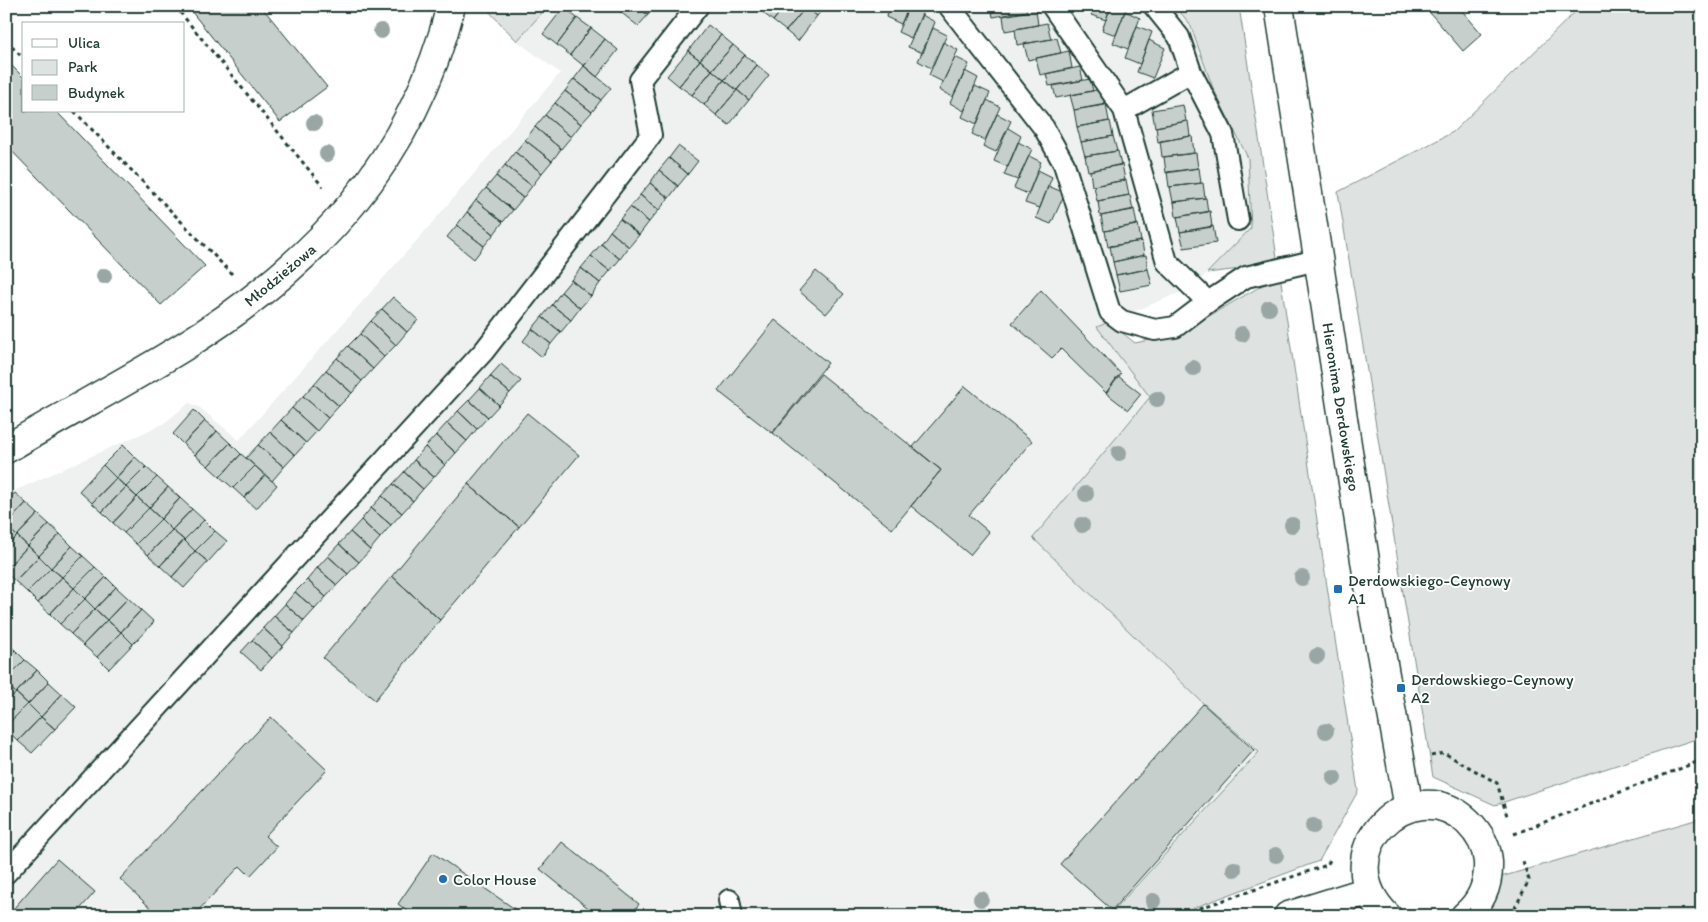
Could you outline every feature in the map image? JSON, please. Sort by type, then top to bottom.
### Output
[{"type":"street","name":"Młodzieżowa","points":[[6,449],[186,346],[254,299],[310,252],[363,192],[397,142],[433,65],[451,6]]},
{"type":"street","name":"Hieronima Derdowskiego","points":[[1279,6],[1307,182],[1317,260],[1387,694],[1409,808]]},
{"type":"street","points":[[1387,916],[1376,906],[1368,891],[1364,871],[1366,850],[1376,831],[1390,816],[1409,808],[1427,805],[1446,808],[1462,816],[1476,829],[1485,846],[1488,856],[1488,875],[1483,894],[1472,910],[1465,916]]},
{"type":"street","points":[[1288,916],[1368,891]]},
{"type":"lane","points":[[6,873],[484,350],[651,135],[640,80],[698,6]]},
{"type":"lane","points":[[949,6],[1044,128],[1064,164],[1110,312],[1122,321],[1155,330],[1175,327],[1246,277],[1317,260]]},
{"type":"lane","points":[[1052,6],[1124,110],[1167,262],[1208,302]]},
{"type":"lane","points":[[1154,6],[1179,37],[1191,72],[1223,134],[1238,220]]},
{"type":"lane","points":[[1124,110],[1191,72]]},
{"type":"path","points":[[174,6],[325,190]]},
{"type":"path","points":[[6,41],[22,57]]},
{"type":"path","points":[[75,112],[232,274]]},
{"type":"path","points":[[1444,753],[1497,783]]},
{"type":"path","points":[[1528,828],[1702,760]]},
{"type":"path","points":[[1177,916],[1327,864],[1333,857]]},
{"type":"path","points":[[1511,916],[1529,880]]},
{"type":"shaded area","points":[[548,6],[1175,6],[1190,24],[1213,88],[1248,157],[1251,228],[1193,287],[1097,327],[1151,397],[1034,538],[1203,703],[1259,752],[1114,909],[1118,916],[6,916],[6,500],[14,491],[163,424],[189,403],[199,407],[239,440],[419,238],[560,73],[517,41]]},
{"type":"green space","points":[[484,6],[548,6],[517,41]]},
{"type":"green space","points":[[1175,6],[1239,6],[1277,258],[1240,269],[1207,273],[1251,228],[1248,158],[1213,88],[1190,24]]},
{"type":"green space","points":[[1581,6],[1702,6],[1702,737],[1495,805],[1433,777],[1338,192],[1453,132]]},
{"type":"green space","points":[[1280,275],[1358,791],[1319,861],[1172,916],[1118,916],[1114,910],[1259,752],[1203,703],[1033,538],[1150,397],[1097,327],[1109,322],[1135,343],[1178,334]]},
{"type":"green space","points":[[1702,818],[1702,916],[1481,916],[1501,877]]},
{"type":"building","points":[[187,6],[261,6],[327,87],[280,122]]},
{"type":"building","points":[[613,6],[636,6],[648,15],[638,26]]},
{"type":"building","points":[[636,6],[655,6],[648,15]]},
{"type":"building","points":[[755,6],[765,6],[761,11]]},
{"type":"building","points":[[765,6],[785,6],[773,21],[761,11]]},
{"type":"building","points":[[785,6],[806,7],[786,31],[773,21]]},
{"type":"building","points":[[806,6],[825,6],[817,16]]},
{"type":"building","points":[[891,6],[909,6],[901,24],[886,17]]},
{"type":"building","points":[[909,6],[925,7],[911,38],[898,32]]},
{"type":"building","points":[[991,6],[1025,6],[1027,11],[993,17]]},
{"type":"building","points":[[1094,6],[1111,6],[1106,20],[1091,15]]},
{"type":"building","points":[[1111,6],[1127,6],[1116,35],[1102,30]]},
{"type":"building","points":[[1424,6],[1458,6],[1482,34],[1463,51]]},
{"type":"building","points":[[564,7],[577,18],[557,45],[543,34]]},
{"type":"building","points":[[806,7],[817,16],[798,41],[786,31]]},
{"type":"building","points":[[1036,10],[1038,25],[1005,31],[1003,16]]},
{"type":"building","points":[[1125,11],[1140,18],[1128,49],[1113,43]]},
{"type":"building","points":[[922,15],[935,22],[923,53],[908,47]]},
{"type":"building","points":[[577,18],[591,28],[570,55],[557,45]]},
{"type":"building","points":[[1047,23],[1051,39],[1017,45],[1015,29]]},
{"type":"building","points":[[708,25],[721,35],[700,60],[688,51]]},
{"type":"building","points":[[1137,26],[1152,32],[1140,64],[1125,58]]},
{"type":"building","points":[[591,28],[605,39],[584,66],[570,55]]},
{"type":"building","points":[[933,28],[947,35],[931,68],[918,61]]},
{"type":"building","points":[[721,35],[733,45],[712,70],[700,60]]},
{"type":"building","points":[[1057,38],[1061,53],[1028,60],[1024,44]]},
{"type":"building","points":[[605,39],[618,50],[597,77],[584,66]]},
{"type":"building","points":[[1149,40],[1165,48],[1153,78],[1137,72]]},
{"type":"building","points":[[943,42],[958,50],[943,82],[929,75]]},
{"type":"building","points":[[733,45],[745,55],[724,80],[712,70]]},
{"type":"building","points":[[688,51],[700,60],[679,86],[667,76]]},
{"type":"building","points":[[1069,51],[1072,68],[1040,75],[1036,58]]},
{"type":"building","points":[[745,55],[757,65],[737,90],[724,80]]},
{"type":"building","points":[[955,57],[969,64],[953,97],[939,90]]},
{"type":"building","points":[[6,60],[22,76],[22,112],[57,112],[205,266],[161,305],[6,145]]},
{"type":"building","points":[[700,60],[712,70],[692,95],[679,86]]},
{"type":"building","points":[[757,65],[769,75],[749,100],[737,90]]},
{"type":"building","points":[[584,66],[611,88],[601,100],[574,79]]},
{"type":"building","points":[[1080,67],[1083,80],[1049,86],[1046,74]]},
{"type":"building","points":[[712,70],[724,80],[704,105],[692,95]]},
{"type":"building","points":[[965,71],[978,78],[964,111],[950,103]]},
{"type":"building","points":[[574,79],[601,100],[592,112],[565,91]]},
{"type":"building","points":[[1090,79],[1093,91],[1056,98],[1053,86]]},
{"type":"building","points":[[724,80],[737,90],[716,115],[704,105]]},
{"type":"building","points":[[975,86],[990,93],[977,124],[962,117]]},
{"type":"building","points":[[1102,89],[1105,105],[1074,110],[1070,95]]},
{"type":"building","points":[[737,90],[749,100],[729,125],[716,115]]},
{"type":"building","points":[[565,91],[592,112],[581,124],[555,103]]},
{"type":"building","points":[[987,100],[1000,107],[985,140],[972,134]]},
{"type":"building","points":[[555,103],[581,124],[571,137],[545,115]]},
{"type":"building","points":[[1106,104],[1109,121],[1077,127],[1074,110]]},
{"type":"building","points":[[1183,105],[1186,121],[1155,127],[1152,110]]},
{"type":"building","points":[[997,114],[1011,121],[996,152],[983,146]]},
{"type":"building","points":[[545,115],[571,137],[561,149],[535,127]]},
{"type":"building","points":[[1110,121],[1113,136],[1081,142],[1077,127]]},
{"type":"building","points":[[1188,121],[1190,136],[1158,142],[1156,127]]},
{"type":"building","points":[[535,127],[561,149],[552,161],[525,140]]},
{"type":"building","points":[[1008,128],[1021,136],[1008,167],[994,161]]},
{"type":"building","points":[[1113,136],[1117,151],[1085,156],[1081,142]]},
{"type":"building","points":[[1192,136],[1194,153],[1162,157],[1160,141]]},
{"type":"building","points":[[525,140],[552,161],[542,173],[515,152]]},
{"type":"building","points":[[1018,142],[1032,149],[1018,180],[1004,175]]},
{"type":"building","points":[[678,146],[698,161],[688,174],[669,158]]},
{"type":"building","points":[[1118,151],[1121,165],[1088,171],[1085,156]]},
{"type":"building","points":[[515,152],[542,173],[532,186],[505,165]]},
{"type":"building","points":[[1196,153],[1198,168],[1166,173],[1164,157]]},
{"type":"building","points":[[1029,156],[1041,162],[1028,194],[1014,188]]},
{"type":"building","points":[[669,158],[688,174],[678,186],[659,170]]},
{"type":"building","points":[[1122,164],[1125,180],[1092,186],[1090,171]]},
{"type":"building","points":[[505,165],[532,186],[523,198],[496,176]]},
{"type":"building","points":[[1199,168],[1201,183],[1169,187],[1167,172]]},
{"type":"building","points":[[659,170],[678,186],[669,198],[650,183]]},
{"type":"building","points":[[1038,170],[1052,177],[1040,208],[1025,203]]},
{"type":"building","points":[[496,176],[523,198],[513,210],[486,188]]},
{"type":"building","points":[[1126,180],[1129,195],[1097,201],[1094,186]]},
{"type":"building","points":[[650,183],[669,198],[659,210],[640,195]]},
{"type":"building","points":[[1203,183],[1205,198],[1173,202],[1170,187]]},
{"type":"building","points":[[1048,186],[1065,193],[1051,224],[1036,218]]},
{"type":"building","points":[[486,188],[513,210],[503,222],[476,200]]},
{"type":"building","points":[[640,195],[659,210],[649,222],[630,207]]},
{"type":"building","points":[[1130,195],[1133,210],[1100,216],[1098,201]]},
{"type":"building","points":[[1206,198],[1208,212],[1176,217],[1174,202]]},
{"type":"building","points":[[476,200],[503,222],[494,234],[467,212]]},
{"type":"building","points":[[630,207],[649,222],[639,235],[620,219]]},
{"type":"building","points":[[1134,209],[1137,225],[1104,231],[1101,216]]},
{"type":"building","points":[[1210,211],[1212,227],[1180,232],[1177,217]]},
{"type":"building","points":[[467,212],[494,234],[484,246],[457,225]]},
{"type":"building","points":[[620,219],[639,235],[629,247],[610,231]]},
{"type":"building","points":[[1138,224],[1141,241],[1108,247],[1105,231]]},
{"type":"building","points":[[457,225],[484,246],[474,259],[447,237]]},
{"type":"building","points":[[1213,226],[1216,243],[1184,248],[1180,232]]},
{"type":"building","points":[[610,231],[629,247],[620,259],[601,244]]},
{"type":"building","points":[[1142,241],[1144,255],[1113,262],[1110,246]]},
{"type":"building","points":[[601,244],[620,259],[610,271],[591,256]]},
{"type":"building","points":[[1146,255],[1148,269],[1116,275],[1113,262]]},
{"type":"building","points":[[591,256],[610,271],[600,283],[581,268]]},
{"type":"building","points":[[581,268],[600,283],[591,296],[571,280]]},
{"type":"building","points":[[1148,269],[1152,285],[1120,291],[1116,275]]},
{"type":"building","points":[[816,271],[844,294],[826,314],[799,291]]},
{"type":"building","points":[[571,280],[591,296],[580,308],[561,292]]},
{"type":"building","points":[[1041,290],[1121,374],[1106,393],[1061,349],[1052,358],[1012,323]]},
{"type":"building","points":[[561,292],[580,308],[571,320],[552,305]]},
{"type":"building","points":[[393,297],[418,320],[407,332],[382,309]]},
{"type":"building","points":[[552,305],[571,320],[561,332],[542,317]]},
{"type":"building","points":[[382,309],[407,332],[396,345],[371,321]]},
{"type":"building","points":[[542,317],[561,332],[551,344],[532,329]]},
{"type":"building","points":[[775,320],[828,363],[772,433],[718,391]]},
{"type":"building","points":[[371,321],[396,345],[384,357],[360,334]]},
{"type":"building","points":[[532,329],[551,344],[542,357],[523,341]]},
{"type":"building","points":[[360,334],[384,357],[373,369],[348,346]]},
{"type":"building","points":[[348,346],[373,369],[362,381],[337,358]]},
{"type":"building","points":[[337,358],[362,381],[352,393],[326,370]]},
{"type":"building","points":[[501,364],[521,381],[510,393],[490,376]]},
{"type":"building","points":[[326,370],[352,393],[339,406],[314,384]]},
{"type":"building","points":[[821,374],[941,470],[892,529],[773,433]]},
{"type":"building","points":[[490,376],[510,393],[499,405],[480,388]]},
{"type":"building","points":[[1118,376],[1141,394],[1128,410],[1106,393]]},
{"type":"building","points":[[314,384],[339,406],[328,418],[303,396]]},
{"type":"building","points":[[965,386],[1032,441],[969,515],[989,532],[970,555],[911,506],[941,470],[913,447]]},
{"type":"building","points":[[480,388],[499,405],[488,417],[469,400]]},
{"type":"building","points":[[303,396],[328,418],[317,431],[292,408]]},
{"type":"building","points":[[469,400],[488,417],[477,429],[458,411]]},
{"type":"building","points":[[292,408],[317,431],[306,443],[281,420]]},
{"type":"building","points":[[194,410],[205,421],[183,444],[173,434]]},
{"type":"building","points":[[458,411],[477,429],[467,441],[447,423]]},
{"type":"building","points":[[527,413],[579,455],[519,527],[468,484]]},
{"type":"building","points":[[281,420],[306,443],[295,455],[270,432]]},
{"type":"building","points":[[205,421],[217,431],[195,455],[183,444]]},
{"type":"building","points":[[447,423],[467,441],[456,453],[436,435]]},
{"type":"building","points":[[217,431],[230,443],[208,466],[195,455]]},
{"type":"building","points":[[270,432],[295,455],[284,467],[258,445]]},
{"type":"building","points":[[436,435],[456,453],[445,465],[425,447]]},
{"type":"building","points":[[230,443],[241,454],[220,477],[208,466]]},
{"type":"building","points":[[123,445],[135,457],[116,478],[103,465]]},
{"type":"building","points":[[258,445],[284,467],[272,481],[246,458]]},
{"type":"building","points":[[425,447],[445,465],[434,477],[414,460]]},
{"type":"building","points":[[241,454],[255,466],[233,488],[220,477]]},
{"type":"building","points":[[135,457],[146,467],[126,487],[116,478]]},
{"type":"building","points":[[414,460],[434,477],[423,489],[404,472]]},
{"type":"building","points":[[103,465],[116,478],[92,503],[79,491]]},
{"type":"building","points":[[255,466],[265,475],[244,498],[233,488]]},
{"type":"building","points":[[146,467],[157,477],[137,497],[126,487]]},
{"type":"building","points":[[404,472],[423,489],[413,501],[393,484]]},
{"type":"building","points":[[265,475],[277,485],[256,509],[244,498]]},
{"type":"building","points":[[157,477],[168,487],[149,508],[137,497]]},
{"type":"building","points":[[116,478],[126,487],[102,512],[92,503]]},
{"type":"building","points":[[393,484],[413,501],[402,513],[382,496]]},
{"type":"building","points":[[468,484],[519,527],[440,620],[392,576]]},
{"type":"building","points":[[126,487],[137,497],[113,523],[102,512]]},
{"type":"building","points":[[168,487],[180,498],[161,519],[149,508]]},
{"type":"building","points":[[15,493],[26,503],[6,525],[6,502]]},
{"type":"building","points":[[382,496],[402,513],[391,525],[371,508]]},
{"type":"building","points":[[137,497],[149,508],[124,533],[113,523]]},
{"type":"building","points":[[180,498],[192,509],[172,530],[161,519]]},
{"type":"building","points":[[26,503],[38,514],[17,536],[6,525]]},
{"type":"building","points":[[149,508],[161,519],[136,544],[124,533]]},
{"type":"building","points":[[371,508],[391,525],[380,538],[361,520]]},
{"type":"building","points":[[192,509],[204,520],[184,540],[172,530]]},
{"type":"building","points":[[38,514],[49,524],[28,546],[17,536]]},
{"type":"building","points":[[161,519],[172,530],[148,555],[136,544]]},
{"type":"building","points":[[204,520],[215,531],[195,551],[184,540]]},
{"type":"building","points":[[361,520],[380,538],[370,550],[350,532]]},
{"type":"building","points":[[49,524],[60,534],[39,556],[28,546]]},
{"type":"building","points":[[6,526],[17,536],[6,547]]},
{"type":"building","points":[[172,530],[184,540],[160,566],[148,555]]},
{"type":"building","points":[[215,531],[227,541],[208,562],[195,551]]},
{"type":"building","points":[[350,532],[370,550],[359,562],[339,544]]},
{"type":"building","points":[[60,534],[72,546],[51,568],[39,556]]},
{"type":"building","points":[[17,536],[28,546],[6,569],[6,547]]},
{"type":"building","points":[[184,540],[195,551],[172,577],[160,566]]},
{"type":"building","points":[[339,544],[359,562],[348,574],[328,556]]},
{"type":"building","points":[[28,546],[39,556],[15,581],[6,573],[6,569]]},
{"type":"building","points":[[72,546],[83,556],[62,577],[51,568]]},
{"type":"building","points":[[195,551],[208,562],[184,588],[172,577]]},
{"type":"building","points":[[39,556],[51,568],[27,592],[15,581]]},
{"type":"building","points":[[83,556],[95,567],[74,588],[62,577]]},
{"type":"building","points":[[328,556],[348,574],[337,585],[317,568]]},
{"type":"building","points":[[95,567],[106,577],[85,599],[74,588]]},
{"type":"building","points":[[51,568],[62,577],[38,603],[27,592]]},
{"type":"building","points":[[317,568],[337,585],[326,597],[307,580]]},
{"type":"building","points":[[392,576],[440,620],[375,700],[323,658]]},
{"type":"building","points":[[62,577],[74,588],[50,614],[38,603]]},
{"type":"building","points":[[106,577],[116,587],[95,609],[85,599]]},
{"type":"building","points":[[307,580],[326,597],[315,609],[295,592]]},
{"type":"building","points":[[116,587],[128,598],[107,620],[95,609]]},
{"type":"building","points":[[74,588],[85,599],[60,624],[50,614]]},
{"type":"building","points":[[295,592],[315,609],[304,621],[285,604]]},
{"type":"building","points":[[128,598],[141,610],[121,632],[107,620]]},
{"type":"building","points":[[85,599],[95,609],[71,634],[60,624]]},
{"type":"building","points":[[285,604],[304,621],[294,633],[274,616]]},
{"type":"building","points":[[95,609],[107,620],[83,645],[71,634]]},
{"type":"building","points":[[141,610],[154,622],[133,644],[121,632]]},
{"type":"building","points":[[274,616],[294,633],[283,646],[263,628]]},
{"type":"building","points":[[107,620],[121,632],[97,657],[83,645]]},
{"type":"building","points":[[263,628],[283,646],[272,658],[252,640]]},
{"type":"building","points":[[121,632],[133,644],[109,669],[97,657]]},
{"type":"building","points":[[252,640],[272,658],[261,670],[241,652]]},
{"type":"building","points":[[6,642],[15,650],[6,658]]},
{"type":"building","points":[[15,650],[25,660],[6,679],[6,658]]},
{"type":"building","points":[[25,660],[37,670],[16,693],[6,684],[6,679]]},
{"type":"building","points":[[37,670],[49,682],[28,704],[16,693]]},
{"type":"building","points":[[49,682],[62,694],[41,717],[28,704]]},
{"type":"building","points":[[6,684],[16,693],[6,703]]},
{"type":"building","points":[[16,693],[28,704],[6,726],[6,703]]},
{"type":"building","points":[[62,694],[76,707],[55,729],[41,717]]},
{"type":"building","points":[[28,704],[41,717],[18,741],[6,729],[6,726]]},
{"type":"building","points":[[1203,704],[1254,750],[1112,910],[1060,864]]},
{"type":"building","points":[[41,717],[55,729],[32,753],[18,741]]},
{"type":"building","points":[[271,717],[327,770],[265,836],[277,847],[250,876],[240,866],[193,916],[159,916],[120,879]]},
{"type":"building","points":[[562,842],[639,904],[631,916],[598,916],[540,869]]},
{"type":"building","name":"Color House","points":[[433,853],[525,916],[414,916],[398,904]]},
{"type":"building","points":[[57,859],[95,892],[74,916],[7,916]]},
{"type":"place","name":"Derdowskiego-Ceynowy A1","points":[[1338,589]]},
{"type":"place","name":"Derdowskiego-Ceynowy A2","points":[[1401,688]]},
{"type":"place","name":"Color House","points":[[443,879]]}]
